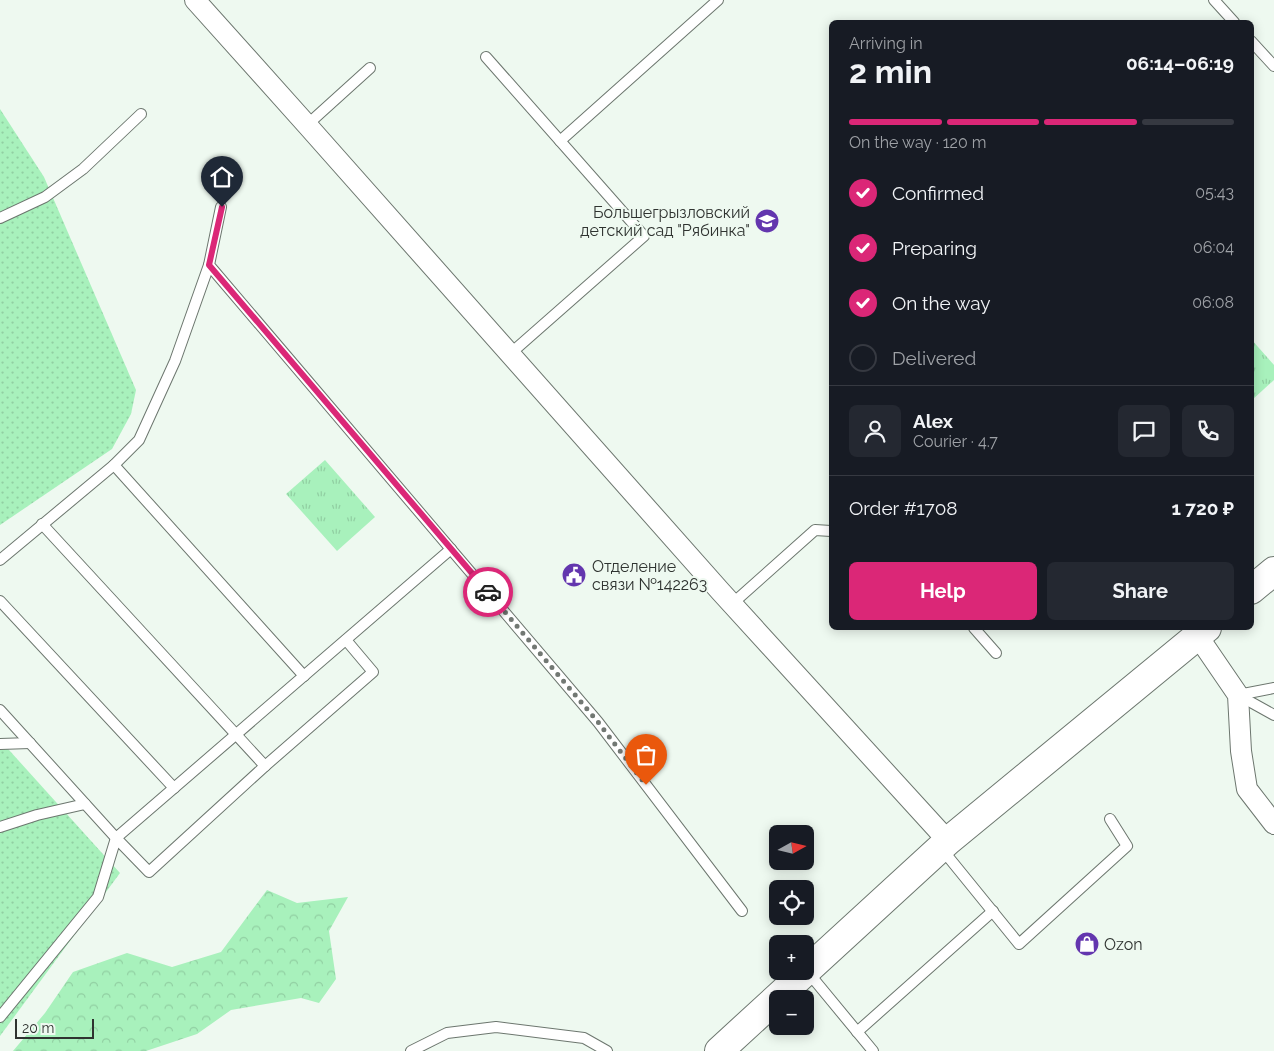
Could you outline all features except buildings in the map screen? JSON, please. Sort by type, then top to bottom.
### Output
[{"type":"street","points":[[194,0],[944,844]]},
{"type":"street","points":[[1254,588],[1274,571]]},
{"type":"street","points":[[814,965],[944,844],[1202,632],[1238,694],[1241,751],[1247,789],[1274,824]]},
{"type":"street","points":[[719,1051],[797,980]]},
{"type":"lane","points":[[560,141],[718,0]]},
{"type":"lane","points":[[1214,0],[1232,20]]},
{"type":"lane","points":[[1254,44],[1274,66]]},
{"type":"lane","points":[[486,57],[644,236],[510,354]]},
{"type":"lane","points":[[307,125],[370,68]]},
{"type":"lane","points":[[0,218],[45,197],[83,169],[141,114]]},
{"type":"lane","points":[[0,560],[114,465],[139,440],[175,361],[209,265],[222,207]]},
{"type":"lane","points":[[209,265],[598,722],[742,911]]},
{"type":"lane","points":[[114,465],[304,676]]},
{"type":"lane","points":[[42,524],[265,766]]},
{"type":"lane","points":[[732,604],[816,530],[829,531]]},
{"type":"lane","points":[[0,1016],[98,897],[116,838],[451,548]]},
{"type":"lane","points":[[0,601],[174,788]]},
{"type":"lane","points":[[976,630],[996,653]]},
{"type":"lane","points":[[0,710],[149,872],[265,766],[373,672],[346,640]]},
{"type":"lane","points":[[1238,694],[1274,688]]},
{"type":"lane","points":[[1238,694],[1274,715]]},
{"type":"lane","points":[[0,744],[30,743]]},
{"type":"lane","points":[[0,827],[37,815],[85,804]]},
{"type":"lane","points":[[944,844],[1019,944],[1128,846],[1110,819]]},
{"type":"lane","points":[[857,1032],[993,911]]},
{"type":"lane","points":[[814,980],[873,1051]]},
{"type":"lane","points":[[411,1051],[448,1033],[496,1027],[584,1038],[607,1051]]},
{"type":"green space","points":[[0,109],[44,177],[136,390],[131,414],[112,449],[0,525]]},
{"type":"green space","points":[[1254,342],[1274,365],[1274,380],[1254,398]]},
{"type":"green space","points":[[325,460],[375,517],[337,551],[286,494]]},
{"type":"green space","points":[[0,740],[120,873],[0,1036]]},
{"type":"green space","points":[[267,890],[297,903],[348,897],[329,931],[336,979],[319,1003],[301,998],[231,1010],[197,1034],[146,1051],[13,1051],[45,1013],[73,972],[127,953],[172,967],[221,952]]},
{"type":"way so far","points":[[488,592],[598,722],[646,785]]},
{"type":"place","name":"Большегрызловский детский сад \"Рябинка\"","points":[[767,221]]},
{"type":"place","name":"Отделение связи №142263","points":[[574,575]]},
{"type":"place","name":"Ozon","points":[[1087,944]]},
{"type":"route","points":[[222,207],[209,265],[488,592]]}]
